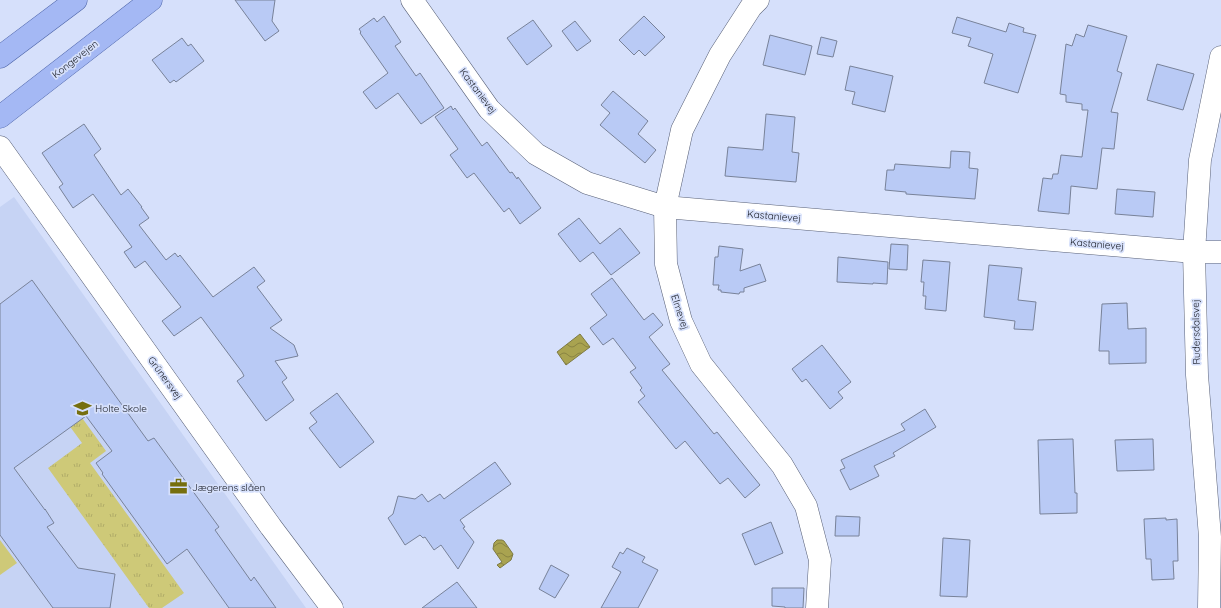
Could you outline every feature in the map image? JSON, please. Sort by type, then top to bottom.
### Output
[{"type":"main road","points":[[0,57],[76,0]]},
{"type":"main road","name":"Kongevejen","points":[[0,117],[150,0]]},
{"type":"street","name":"Kastanievej","points":[[412,0],[489,109],[536,154],[587,183],[665,207],[1194,252],[1221,252]]},
{"type":"street","name":"Elmevej","points":[[758,0],[751,7],[720,55],[682,130],[665,207],[666,264],[681,321],[701,364],[782,465],[806,506],[820,560],[817,608]]},
{"type":"street","name":"Rudersdalsvej","points":[[1209,608],[1210,537],[1197,375],[1194,252],[1200,160],[1221,57]]},
{"type":"street","name":"Grünersvej","points":[[0,147],[271,527],[332,608]]},
{"type":"shaded area","name":"Holte Skole","points":[[14,197],[306,608],[0,608],[0,207]]},
{"type":"green space","points":[[64,393],[106,451],[90,463],[184,593],[162,608],[149,608],[48,468],[82,443],[52,402]]},
{"type":"green space","points":[[0,540],[17,563],[0,575]]},
{"type":"water","points":[[580,334],[590,347],[566,365],[557,352]]},
{"type":"water","points":[[497,540],[504,541],[513,554],[511,560],[500,568],[497,565],[502,562],[493,549],[494,543]]},
{"type":"building","points":[[235,0],[275,0],[272,21],[279,31],[265,41]]},
{"type":"building","points":[[384,16],[401,42],[395,46],[416,76],[420,73],[444,108],[421,124],[398,93],[376,109],[363,92],[388,73],[360,33],[361,32],[359,29],[374,18],[377,22]]},
{"type":"building","points":[[644,16],[665,37],[645,56],[639,50],[634,55],[619,40]]},
{"type":"building","points":[[957,17],[1006,32],[1009,23],[1024,28],[1023,32],[1036,35],[1018,93],[984,83],[993,54],[968,46],[971,38],[952,33]]},
{"type":"building","points":[[533,20],[552,46],[527,65],[507,38]]},
{"type":"building","points":[[575,21],[591,41],[577,51],[562,31]]},
{"type":"building","points":[[1088,25],[1127,36],[1117,71],[1122,73],[1111,112],[1118,113],[1114,149],[1102,148],[1097,189],[1071,186],[1069,214],[1038,211],[1043,178],[1052,179],[1053,174],[1058,174],[1061,155],[1082,157],[1088,110],[1082,110],[1082,104],[1066,102],[1066,95],[1060,94],[1066,44],[1072,46],[1076,34],[1084,37]]},
{"type":"building","points":[[770,35],[812,46],[805,75],[763,65]]},
{"type":"building","points":[[821,37],[837,41],[833,57],[817,54]]},
{"type":"building","points":[[182,38],[188,46],[191,44],[204,61],[176,82],[174,80],[170,83],[152,60]]},
{"type":"building","points":[[1157,64],[1194,74],[1183,110],[1147,100]]},
{"type":"building","points":[[850,66],[893,76],[885,112],[852,104],[855,92],[845,90]]},
{"type":"building","points":[[613,91],[648,121],[638,134],[656,150],[645,163],[600,125],[610,113],[601,105]]},
{"type":"building","points":[[451,106],[453,110],[455,108],[482,146],[487,142],[510,173],[512,172],[517,179],[518,177],[541,208],[520,224],[509,208],[504,212],[474,173],[467,178],[450,155],[458,149],[435,117]]},
{"type":"building","points":[[766,114],[795,117],[792,152],[799,153],[796,182],[725,176],[728,147],[763,150]]},
{"type":"building","points":[[84,124],[101,149],[94,155],[121,195],[128,189],[142,207],[149,218],[139,225],[166,260],[175,253],[178,257],[180,255],[213,297],[254,267],[265,281],[257,287],[282,320],[270,328],[294,345],[298,356],[275,361],[287,378],[282,382],[294,400],[266,421],[237,381],[244,376],[242,372],[201,317],[174,336],[162,321],[181,307],[145,261],[135,268],[124,252],[132,247],[93,194],[73,208],[59,187],[63,184],[42,153]]},
{"type":"building","points":[[951,151],[970,152],[969,168],[978,169],[975,199],[906,194],[906,192],[885,190],[887,170],[894,170],[895,164],[950,168]]},
{"type":"building","points":[[1117,189],[1155,192],[1153,217],[1115,214]]},
{"type":"building","points":[[579,218],[600,244],[620,228],[640,253],[611,275],[593,252],[580,262],[558,234]]},
{"type":"building","points":[[891,244],[908,245],[907,270],[889,269]]},
{"type":"building","points":[[719,246],[743,249],[740,271],[760,264],[766,281],[744,288],[744,292],[740,292],[739,294],[721,292],[721,290],[718,290],[719,285],[713,285],[715,257],[718,257]]},
{"type":"building","points":[[838,257],[888,262],[887,284],[837,282]]},
{"type":"building","points":[[923,260],[950,262],[946,311],[925,309],[926,296],[923,296],[924,282],[921,282]]},
{"type":"building","points":[[989,265],[1022,268],[1018,300],[1036,302],[1033,330],[1014,329],[1015,321],[984,317]]},
{"type":"building","points":[[612,278],[644,320],[653,313],[663,325],[649,337],[670,364],[662,370],[714,434],[717,432],[760,485],[745,498],[728,478],[720,484],[685,441],[676,449],[638,402],[645,396],[640,390],[642,388],[630,372],[636,368],[613,338],[603,345],[590,328],[607,315],[591,294]]},
{"type":"building","points":[[32,280],[148,441],[154,438],[219,527],[215,530],[251,581],[254,577],[276,608],[229,608],[187,549],[167,564],[102,474],[103,473],[96,463],[112,451],[86,416],[14,468],[54,523],[47,527],[78,568],[115,574],[110,608],[53,608],[0,535],[0,304]]},
{"type":"building","points":[[1127,303],[1128,329],[1146,328],[1146,363],[1109,364],[1109,351],[1099,351],[1102,304]]},
{"type":"building","points":[[822,345],[851,382],[838,392],[843,398],[830,409],[806,379],[802,382],[792,369]]},
{"type":"building","points":[[337,393],[374,442],[340,468],[309,428],[317,422],[310,413]]},
{"type":"building","points":[[925,409],[936,427],[893,453],[895,456],[874,466],[879,476],[850,490],[840,470],[845,468],[841,460],[905,430],[901,424]]},
{"type":"building","points":[[1073,439],[1077,513],[1040,514],[1038,440]]},
{"type":"building","points":[[1153,439],[1154,470],[1117,471],[1115,440]]},
{"type":"building","points":[[495,462],[511,484],[460,520],[465,527],[463,528],[474,542],[458,569],[441,545],[434,550],[425,537],[423,538],[420,535],[405,545],[388,518],[393,514],[398,496],[415,499],[422,494],[428,502],[440,494],[444,499]]},
{"type":"building","points":[[836,516],[860,517],[859,536],[835,536]]},
{"type":"building","points":[[1166,518],[1166,520],[1177,519],[1178,561],[1173,561],[1174,579],[1152,580],[1151,559],[1146,559],[1144,519]]},
{"type":"building","points":[[771,522],[783,553],[755,565],[742,534]]},
{"type":"building","points":[[943,538],[970,540],[967,597],[940,596]]},
{"type":"building","points":[[627,548],[645,557],[642,562],[658,570],[638,608],[601,608],[621,572],[612,567],[620,552],[623,554]]},
{"type":"building","points":[[551,565],[569,575],[555,598],[539,589]]},
{"type":"building","points":[[457,582],[477,608],[422,608]]},
{"type":"building","points":[[772,588],[804,588],[803,608],[772,606]]},
{"type":"place","name":"Holte Skole","points":[[82,408]]},
{"type":"place","name":"Jægerens slåen","points":[[179,487]]}]
